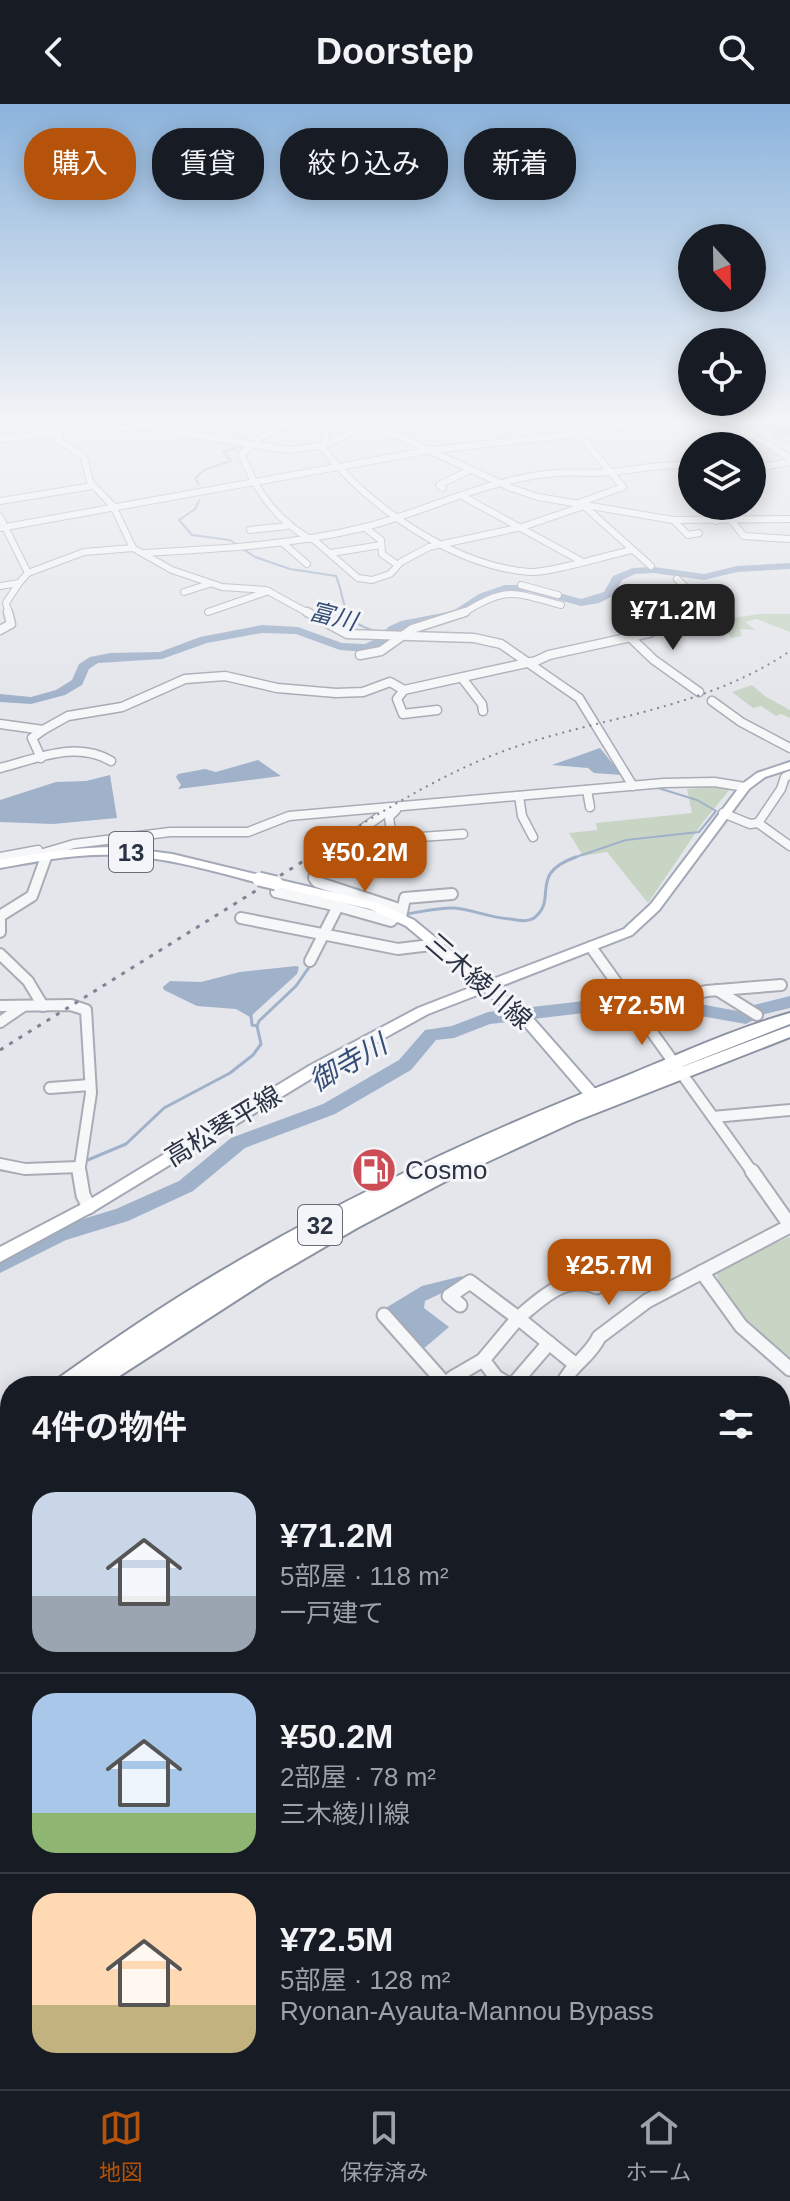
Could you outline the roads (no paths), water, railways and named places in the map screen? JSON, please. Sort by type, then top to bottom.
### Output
[{"type":"highway","name":"32","points":[[78,1376],[229,1277],[436,1164],[597,1101],[790,1018]]},
{"type":"highway","name":"32","points":[[678,1067],[790,1031]]},
{"type":"highway","name":"32","points":[[103,1376],[239,1287],[361,1217],[597,1101]]},
{"type":"main road","name":"高松琴平線","points":[[0,1255],[89,1207],[365,1042],[423,1011],[628,932],[642,922],[745,787],[761,775],[790,765]]},
{"type":"main road","name":"三木綾川線","points":[[0,864],[72,848],[139,853],[259,879],[276,888],[355,900],[400,915],[522,1015],[597,1101]]},
{"type":"street","points":[[2,528],[86,515]]},
{"type":"street","points":[[117,515],[133,548]]},
{"type":"street","points":[[278,515],[287,526],[331,553],[363,580],[385,577],[395,563],[437,545],[522,527],[559,515]]},
{"type":"street","points":[[395,515],[437,545],[472,561],[533,572],[632,550]]},
{"type":"street","points":[[144,553],[240,550],[284,544],[406,515]]},
{"type":"street","points":[[498,515],[581,561]]},
{"type":"street","points":[[593,515],[651,566]]},
{"type":"street","points":[[639,515],[673,520],[784,524],[790,519]]},
{"type":"street","points":[[0,517],[2,528],[28,573]]},
{"type":"street","points":[[673,520],[688,535],[699,533]]},
{"type":"street","points":[[731,520],[744,536],[788,538],[784,524]]},
{"type":"street","points":[[250,530],[287,526]]},
{"type":"street","points":[[364,527],[381,540],[382,554],[395,563]]},
{"type":"street","points":[[284,544],[307,564]]},
{"type":"street","points":[[331,553],[381,545]]},
{"type":"street","points":[[0,630],[11,624],[6,603],[28,573],[84,552],[133,548],[172,570],[210,584],[269,591],[343,632],[484,639],[501,644],[586,705],[633,786]]},
{"type":"street","points":[[533,572],[541,583],[537,594]]},
{"type":"street","points":[[677,579],[693,594],[692,600]]},
{"type":"street","points":[[0,586],[19,583]]},
{"type":"street","points":[[184,592],[210,584]]},
{"type":"street","points":[[521,585],[561,605]]},
{"type":"street","points":[[208,612],[269,591]]},
{"type":"street","points":[[437,710],[403,714],[397,699],[404,690],[631,638],[682,620],[722,618],[692,600],[667,593],[647,596]]},
{"type":"street","points":[[360,655],[381,651],[421,626],[459,616],[492,595],[558,595]]},
{"type":"street","points":[[665,627],[680,630],[696,627]]},
{"type":"street","points":[[631,638],[654,660],[699,692]]},
{"type":"street","points":[[41,758],[32,738],[68,716],[122,707],[185,679],[225,676],[277,688],[336,693],[363,692],[390,682],[404,690]]},
{"type":"street","points":[[462,678],[482,704],[483,711]]},
{"type":"street","points":[[712,701],[741,722],[790,748]]},
{"type":"street","points":[[0,724],[43,730]]},
{"type":"street","points":[[0,768],[92,751],[101,753],[111,761]]},
{"type":"street","points":[[758,823],[781,789],[785,777],[790,775]]},
{"type":"street","points":[[0,857],[170,832],[236,833],[289,816],[633,786],[714,782],[745,787]]},
{"type":"street","points":[[587,790],[590,807]]},
{"type":"street","points":[[519,796],[522,816],[533,837]]},
{"type":"street","points":[[395,807],[389,817],[392,839],[463,834]]},
{"type":"street","points":[[313,891],[320,858],[395,807]]},
{"type":"street","points":[[723,813],[750,824],[758,823],[790,846]]},
{"type":"street","points":[[21,860],[72,848]]},
{"type":"street","points":[[0,932],[0,919],[7,908],[30,899],[45,872],[46,856]]},
{"type":"street","points":[[276,888],[313,891],[400,915]]},
{"type":"street","points":[[313,891],[338,906],[391,921],[400,915],[405,898],[452,894]]},
{"type":"street","points":[[310,961],[338,906]]},
{"type":"street","points":[[241,918],[398,949],[439,944]]},
{"type":"street","points":[[566,1376],[595,1346],[599,1337],[647,1301],[790,1226],[591,947]]},
{"type":"street","points":[[0,954],[28,981],[43,1006]]},
{"type":"street","points":[[635,1008],[717,990],[781,985]]},
{"type":"street","points":[[717,990],[754,1013]]},
{"type":"street","points":[[0,1006],[81,1006],[86,1010],[90,1085],[79,1164],[79,1187],[89,1207]]},
{"type":"street","points":[[0,1022],[22,1007]]},
{"type":"street","points":[[50,1088],[90,1085]]},
{"type":"street","points":[[713,1117],[790,1110]]},
{"type":"street","points":[[0,1164],[25,1169],[79,1164]]},
{"type":"street","points":[[702,1272],[720,1301],[762,1350],[790,1369]]},
{"type":"street","points":[[458,1376],[483,1360],[518,1318],[560,1287],[586,1280],[597,1287]]},
{"type":"street","points":[[460,1305],[449,1296],[470,1282],[576,1365]]},
{"type":"street","points":[[384,1315],[443,1376]]},
{"type":"street","points":[[520,1376],[549,1343]]},
{"type":"street","points":[[483,1360],[495,1376]]},
{"type":"water","points":[[600,748],[622,775],[552,765]]},
{"type":"water","points":[[258,760],[281,776],[178,789],[181,785],[176,777],[178,774],[205,769],[216,772]]},
{"type":"water","points":[[110,775],[117,818],[53,824],[0,822],[0,800],[56,782],[86,781]]},
{"type":"water","points":[[299,967],[297,974],[250,1017],[236,1009],[197,1006],[163,987],[170,981],[201,982],[240,972]]},
{"type":"water","points":[[462,1276],[465,1282],[425,1301],[424,1308],[449,1327],[422,1350],[384,1309],[422,1286]]},
{"type":"waterway","points":[[187,515],[179,520],[192,535],[230,540],[255,557],[290,569],[336,576],[349,616],[372,630]]},
{"type":"waterway","name":"富川","points":[[0,698],[31,700],[60,693],[78,682],[83,667],[94,660],[162,655],[204,640],[262,629],[298,631],[340,646],[367,648],[386,639],[392,630],[405,623],[445,614],[455,615],[483,596],[505,588],[531,589],[568,601],[595,601],[609,594],[617,578],[633,571],[654,570],[704,577],[737,569],[790,566]]},
{"type":"waterway","name":"富川","points":[[384,631],[392,630]]},
{"type":"waterway","points":[[570,859],[626,840],[699,832],[716,811],[697,800],[655,787]]},
{"type":"waterway","points":[[406,914],[455,908],[531,920],[541,911],[552,871],[576,857]]},
{"type":"waterway","points":[[257,1026],[296,986],[312,963]]},
{"type":"waterway","name":"御寺川","points":[[0,1264],[60,1234],[121,1215],[186,1186],[238,1143],[329,1109],[405,1065],[431,1034],[454,1032],[488,1018],[584,1007],[660,1011],[689,1008],[746,1018],[760,1009],[790,1002]]},
{"type":"waterway","points":[[251,1015],[252,1025],[257,1026]]},
{"type":"waterway","points":[[83,1162],[126,1144],[164,1108],[230,1073],[253,1055],[261,1044],[257,1026]]},
{"type":"railway","points":[[306,859],[413,794],[469,765],[527,743],[696,696],[760,669],[790,651]]},
{"type":"railway","points":[[0,1050],[310,857]]},
{"type":"place","name":"Cosmo","points":[[374,1170]]}]
